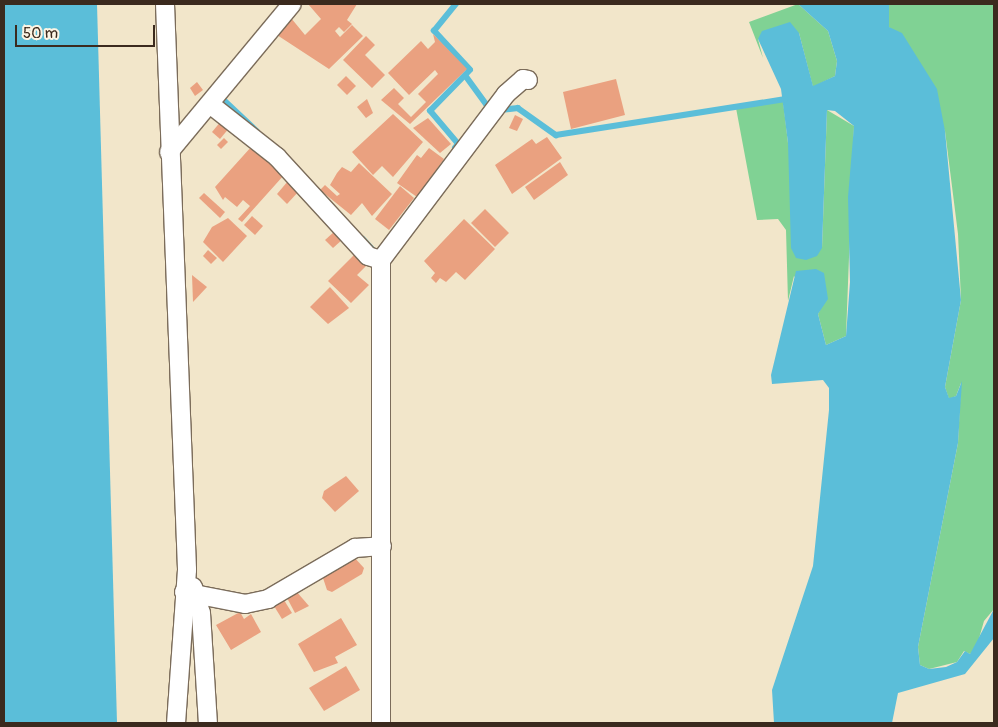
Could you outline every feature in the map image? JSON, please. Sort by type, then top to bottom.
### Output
[{"type":"street","points":[[165,4],[169,152],[187,570],[190,594],[176,723]]},
{"type":"street","points":[[169,152],[211,105],[292,4]]},
{"type":"street","points":[[380,723],[376,546],[381,260],[495,107],[516,83],[528,80]]},
{"type":"street","points":[[211,105],[277,157],[368,256],[381,260]]},
{"type":"street","points":[[190,594],[244,604],[268,599],[355,548],[376,546]]},
{"type":"street","points":[[190,594],[201,613],[208,723]]},
{"type":"green space","points":[[798,4],[828,31],[837,61],[835,76],[813,87],[799,33],[758,39],[763,58],[749,22]]},
{"type":"green space","points":[[889,4],[994,4],[994,609],[984,621],[976,649],[970,654],[964,651],[957,662],[929,669],[920,665],[918,647],[958,443],[961,383],[956,396],[949,399],[945,387],[961,300],[958,234],[945,131],[889,27]]},
{"type":"green space","points":[[783,101],[788,143],[822,248],[827,110],[854,126],[846,336],[826,345],[818,314],[821,308],[794,276],[788,301],[786,230],[778,219],[757,220],[736,108]]},
{"type":"water","points":[[4,4],[97,4],[117,723],[4,723]]},
{"type":"water","points":[[798,4],[889,4],[889,27],[902,33],[937,89],[945,131],[961,300],[945,387],[949,398],[956,396],[962,381],[958,443],[918,647],[920,665],[929,669],[946,667],[957,662],[965,651],[970,654],[994,609],[994,638],[965,674],[898,693],[892,723],[774,723],[772,690],[813,566],[829,410],[829,388],[823,380],[772,384],[771,375],[796,271],[816,269],[824,273],[828,299],[818,314],[826,345],[846,336],[850,282],[848,197],[854,126],[835,111],[827,110],[822,248],[817,256],[806,260],[796,258],[791,248],[788,143],[781,89],[758,39],[762,31],[790,22],[799,33],[813,86],[835,76],[837,61],[828,31]]},
{"type":"building","points":[[308,4],[357,4],[347,20],[352,24],[344,32],[339,27],[335,31],[340,37],[352,25],[363,36],[329,69],[277,35],[291,18],[305,35],[321,19]]},
{"type":"building","points":[[433,34],[467,69],[410,124],[381,100],[394,88],[404,98],[398,104],[411,117],[426,102],[418,94],[438,74],[435,70],[409,95],[388,73],[421,41],[428,49],[435,42]]},
{"type":"building","points":[[366,36],[375,45],[365,55],[385,75],[372,88],[343,60]]},
{"type":"building","points":[[346,76],[356,86],[347,95],[337,85]]},
{"type":"building","points":[[616,79],[625,115],[571,129],[563,92]]},
{"type":"building","points":[[197,82],[203,90],[195,96],[190,88]]},
{"type":"building","points":[[367,99],[373,113],[366,118],[357,107]]},
{"type":"building","points":[[393,114],[423,142],[393,177],[382,166],[373,175],[352,152]]},
{"type":"building","points":[[515,115],[523,119],[517,131],[509,128]]},
{"type":"building","points":[[428,118],[451,144],[440,153],[413,128]]},
{"type":"building","points":[[222,120],[230,127],[220,139],[212,132]]},
{"type":"building","points":[[547,137],[562,158],[512,194],[495,165],[532,139],[536,144]]},
{"type":"building","points":[[224,138],[228,142],[221,149],[217,145]]},
{"type":"building","points":[[252,146],[284,175],[242,222],[238,219],[250,206],[243,200],[237,207],[225,197],[223,200],[215,187]]},
{"type":"building","points":[[429,148],[444,159],[417,197],[397,183],[417,155],[421,158]]},
{"type":"building","points":[[560,162],[568,175],[534,200],[525,187]]},
{"type":"building","points":[[359,163],[392,194],[372,216],[362,203],[351,215],[320,190],[325,185],[337,196],[340,194],[330,185],[337,173],[342,167],[351,172]]},
{"type":"building","points":[[288,181],[299,191],[287,204],[277,194]]},
{"type":"building","points":[[400,186],[414,198],[389,230],[375,219]]},
{"type":"building","points":[[204,193],[225,212],[220,218],[199,198]]},
{"type":"building","points":[[485,209],[509,233],[495,247],[471,223]]},
{"type":"building","points":[[252,216],[263,226],[255,235],[244,225]]},
{"type":"building","points":[[228,218],[247,236],[223,262],[203,242],[212,227]]},
{"type":"building","points":[[464,219],[495,249],[465,280],[456,272],[446,282],[440,278],[436,283],[431,278],[435,273],[424,261]]},
{"type":"building","points":[[335,231],[343,239],[333,248],[325,240]]},
{"type":"building","points":[[208,250],[217,258],[211,264],[203,256]]},
{"type":"building","points":[[357,252],[369,263],[357,275],[369,285],[351,303],[328,281]]},
{"type":"building","points":[[192,275],[207,287],[193,302]]},
{"type":"building","points":[[330,287],[349,308],[328,324],[310,307]]},
{"type":"building","points":[[346,476],[359,491],[335,512],[322,498],[324,491]]},
{"type":"building","points":[[353,556],[364,568],[362,574],[332,592],[327,590],[322,575]]},
{"type":"building","points":[[296,591],[309,606],[295,613],[286,596]]},
{"type":"building","points":[[284,600],[292,613],[282,619],[274,606]]},
{"type":"building","points":[[240,612],[244,619],[251,614],[261,632],[231,650],[216,625]]},
{"type":"building","points":[[341,618],[357,645],[335,657],[338,663],[314,672],[298,644]]},
{"type":"building","points":[[346,666],[360,690],[324,711],[309,688]]},
{"type":"waterway","points":[[455,148],[458,144],[430,111],[470,70],[434,31],[456,4]]},
{"type":"waterway","points":[[466,76],[487,105],[500,110],[518,108],[556,135],[785,99]]},
{"type":"waterway","points":[[224,100],[257,131]]},
{"type":"waterway","points":[[363,239],[376,253]]}]
